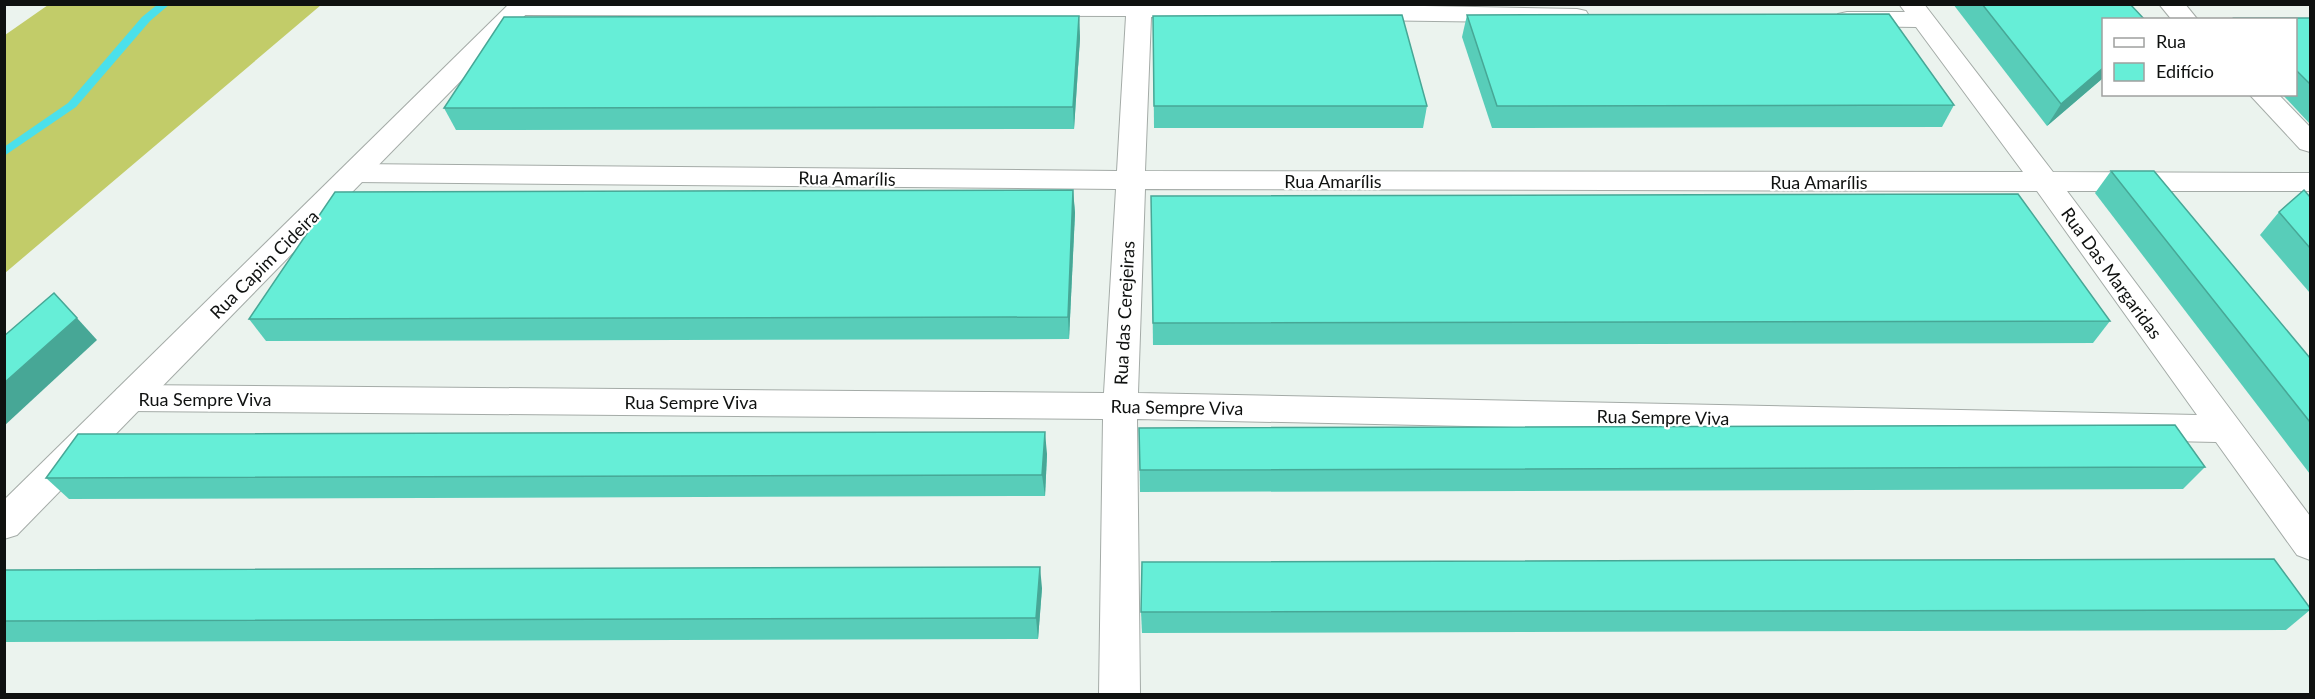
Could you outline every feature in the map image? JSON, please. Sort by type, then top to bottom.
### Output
[{"type":"street","points":[[2171,4],[2184,18]]},
{"type":"street","points":[[522,6],[1138,7],[1602,16]]},
{"type":"street","name":"Rua Capim Cideira","points":[[4,524],[522,6]]},
{"type":"street","name":"Rua das Cerejeiras","points":[[1119,694],[1120,406],[1138,7]]},
{"type":"street","points":[[1828,19],[1917,13]]},
{"type":"street","name":"Rua Das Margaridas","points":[[1917,13],[2046,183],[2310,544]]},
{"type":"street","points":[[2264,96],[2310,143]]},
{"type":"street","name":"Rua Amarílis","points":[[355,173],[1130,180],[2310,182]]},
{"type":"street","name":"Rua Sempre Viva","points":[[129,398],[1120,406],[2225,429]]},
{"type":"green space","points":[[48,5],[321,5],[5,273],[5,35]]},
{"type":"building","points":[[1982,4],[2130,4],[2143,18],[2102,18],[2102,69],[2061,104]]},
{"type":"building","points":[[1889,14],[1954,105],[1497,106],[1467,15]]},
{"type":"building","points":[[1402,15],[1427,106],[1154,106],[1153,16]]},
{"type":"building","points":[[1079,16],[1073,107],[444,108],[504,17]]},
{"type":"building","points":[[2297,18],[2310,18],[2310,84],[2297,71]]},
{"type":"building","points":[[2111,171],[2154,171],[2310,358],[2310,422]]},
{"type":"building","points":[[1073,190],[1068,317],[249,319],[335,192]]},
{"type":"building","points":[[2304,190],[2310,197],[2310,248],[2279,212]]},
{"type":"building","points":[[2018,194],[2110,321],[1153,323],[1151,196]]},
{"type":"building","points":[[54,293],[77,318],[4,383],[4,336]]},
{"type":"building","points":[[2175,425],[2205,467],[1140,470],[1139,428]]},
{"type":"building","points":[[1045,432],[1042,475],[46,478],[78,434]]},
{"type":"building","points":[[2274,559],[2310,610],[1141,612],[1142,562]]},
{"type":"building","points":[[1040,567],[1036,618],[4,621],[4,570]]},
{"type":"waterway","points":[[4,153],[72,105],[146,19],[165,4]]}]
